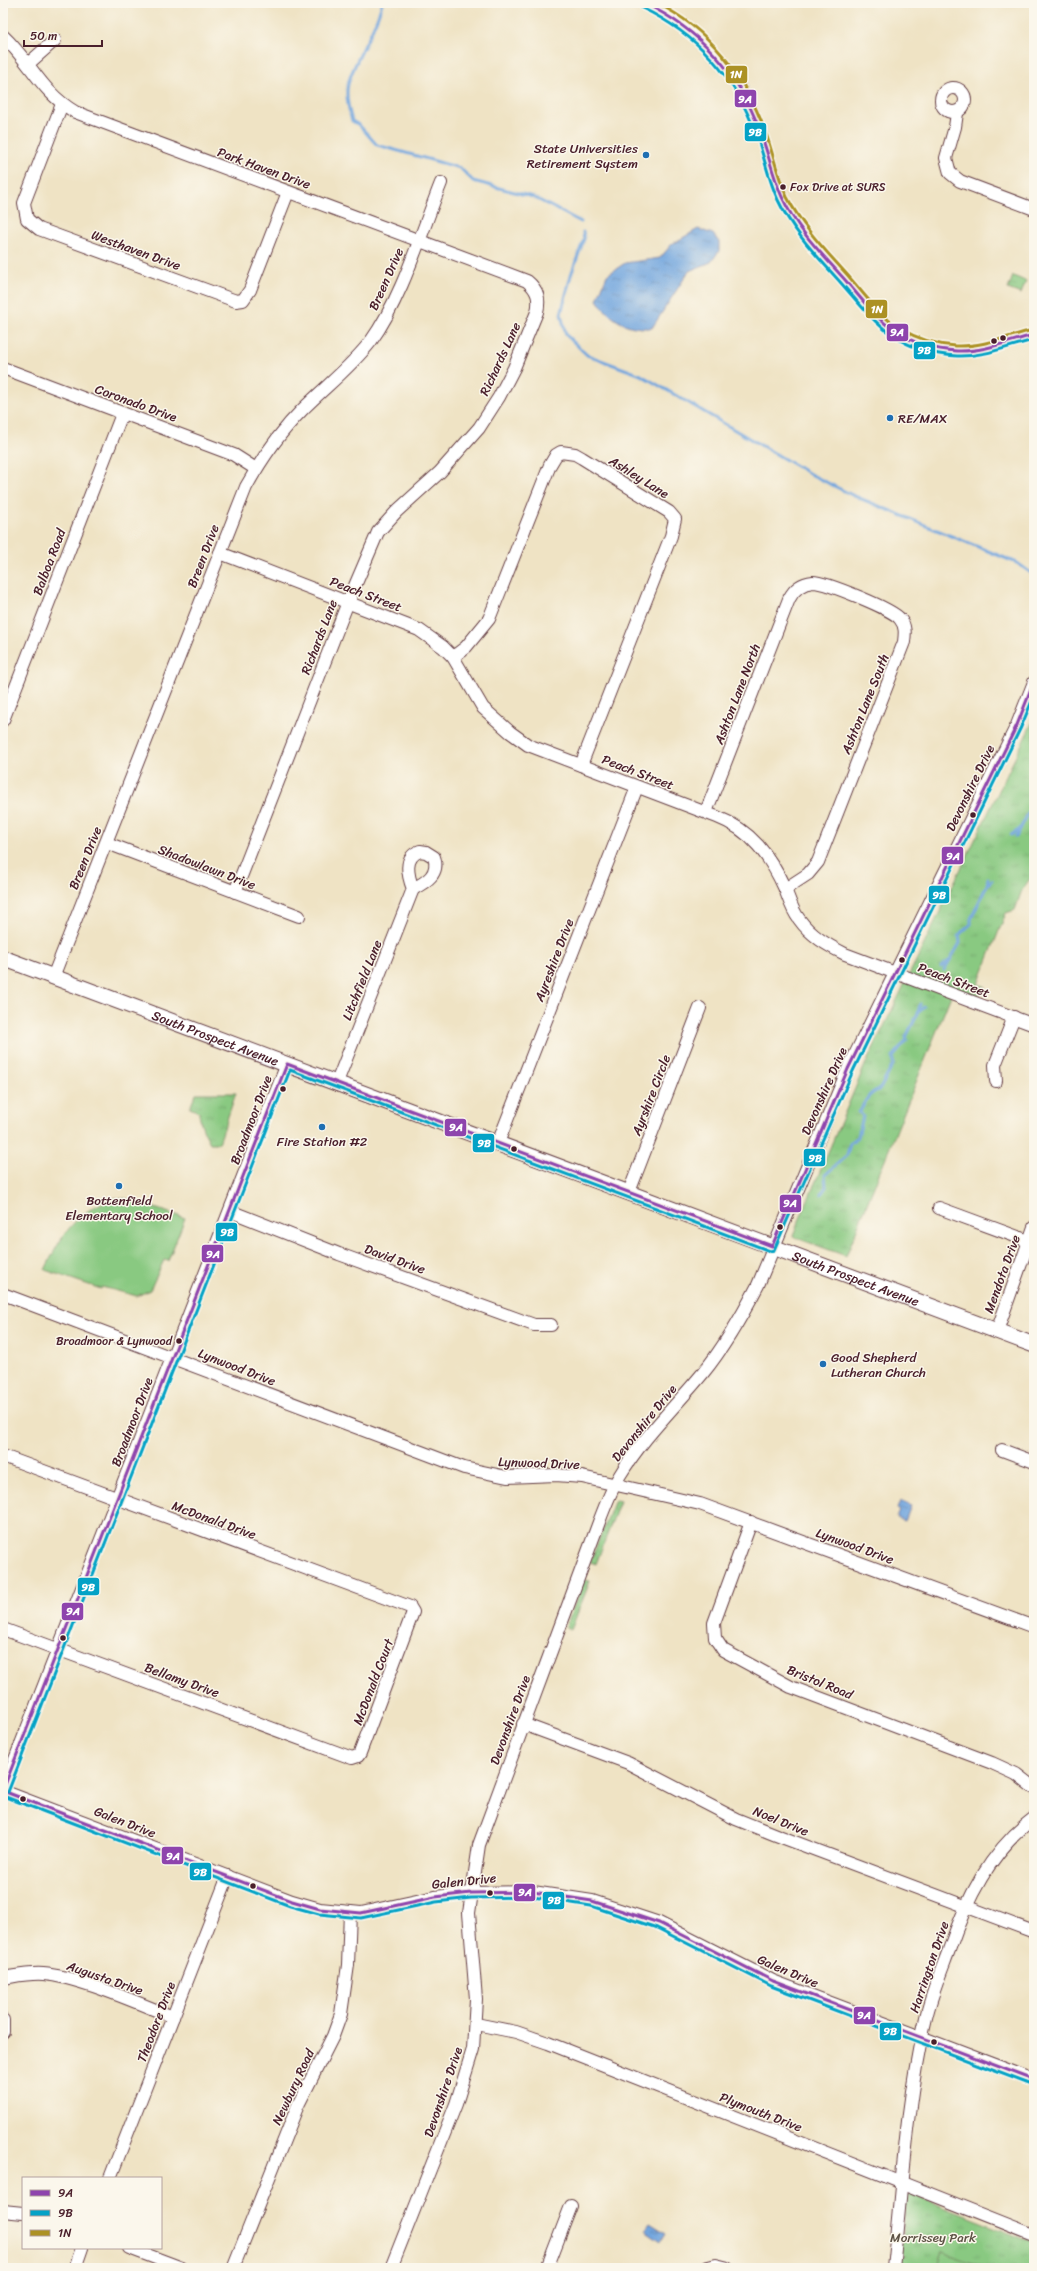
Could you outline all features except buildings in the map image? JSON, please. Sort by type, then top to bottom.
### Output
[{"type":"main road","name":"South Prospect Avenue","points":[[3,958],[498,1142],[1034,1345]]},
{"type":"street","points":[[644,3],[675,20],[696,35],[712,50],[729,71],[750,107],[782,197],[800,229],[874,313],[893,330],[906,337],[932,347],[966,352],[1034,335]]},
{"type":"street","name":"Park Haven Drive","points":[[3,36],[28,64],[52,96],[75,112],[527,281],[537,294]]},
{"type":"street","points":[[28,64],[55,40]]},
{"type":"street","name":"Westhaven Drive","points":[[62,104],[24,203],[27,219],[39,229],[236,301],[243,300],[250,290],[288,192]]},
{"type":"street","points":[[957,113],[956,127],[946,158],[950,173],[960,181],[1034,209]]},
{"type":"street","name":"Breen Drive","points":[[53,977],[246,487],[256,469],[286,427],[356,360],[372,339],[399,290],[441,183]]},
{"type":"street","name":"Richards Lane","points":[[235,892],[348,602],[378,532],[397,511],[440,472],[461,450],[499,397],[514,368],[537,312],[539,305],[537,294]]},
{"type":"street","name":"Coronado Drive","points":[[3,368],[234,455],[256,469]]},
{"type":"street","name":"Balboa Road","points":[[3,720],[122,414]]},
{"type":"street","name":"Ashley Lane","points":[[453,657],[466,647],[489,619],[550,465],[556,455],[560,452],[575,454],[669,512],[675,519],[671,536],[581,765]]},
{"type":"street","name":"Peach Street","points":[[220,553],[419,630],[453,657],[483,708],[510,732],[528,744],[636,787],[729,821],[750,836],[767,855],[799,919],[811,933],[824,944],[845,954],[1034,1025]]},
{"type":"street","name":"Ashton Lane South","points":[[784,889],[808,874],[818,862],[904,642],[905,631],[900,618],[884,607],[820,583],[807,583],[798,587]]},
{"type":"street","name":"Ashton Lane North","points":[[706,812],[789,599],[798,587]]},
{"type":"street","name":"Devonshire Drive","points":[[391,2268],[469,2066],[476,2024],[476,1999],[470,1939],[471,1893],[479,1845],[523,1724],[615,1484],[643,1441],[704,1372],[727,1340],[758,1285],[772,1246],[840,1088],[894,972],[1017,725],[1034,682]]},
{"type":"street","name":"Ayreshire Drive","points":[[498,1142],[636,787]]},
{"type":"street","name":"Shadowlawn Drive","points":[[107,843],[298,916]]},
{"type":"street","name":"Litchfield Lane","points":[[337,1082],[413,889]]},
{"type":"street","name":"Ayrshire Circle","points":[[629,1192],[700,1008]]},
{"type":"street","points":[[996,1081],[995,1065],[1014,1017]]},
{"type":"street","name":"Broadmoor Drive","points":[[3,1791],[287,1064]]},
{"type":"street","points":[[939,1208],[1031,1242]]},
{"type":"street","name":"David Drive","points":[[230,1211],[339,1254],[534,1324],[551,1325]]},
{"type":"street","name":"Mendota Drive","points":[[997,1331],[1031,1242],[1034,1227]]},
{"type":"street","name":"Lynwood Drive","points":[[3,1294],[464,1468],[507,1477],[582,1477],[700,1504],[1034,1627]]},
{"type":"street","points":[[1002,1450],[1034,1462]]},
{"type":"street","name":"McDonald Drive","points":[[3,1456],[410,1607],[414,1612]]},
{"type":"street","name":"Bristol Road","points":[[751,1522],[714,1623],[715,1638],[723,1650],[790,1687],[992,1763],[1016,1774],[1034,1788]]},
{"type":"street","name":"McDonald Court","points":[[352,1758],[358,1756],[360,1753],[414,1612]]},
{"type":"street","name":"Bellamy Drive","points":[[3,1629],[352,1758]]},
{"type":"street","name":"Noel Drive","points":[[523,1724],[628,1763],[736,1818],[769,1832],[1034,1932]]},
{"type":"street","name":"Galen Drive","points":[[3,1791],[303,1905],[350,1912],[371,1912],[435,1897],[471,1893],[525,1892],[563,1896],[624,1910],[690,1937],[773,1980],[921,2038],[1034,2080]]},
{"type":"street","name":"Harrington Drive","points":[[893,2268],[909,2114],[921,2038],[934,1993],[966,1906],[990,1864],[1008,1841],[1034,1818]]},
{"type":"street","name":"Theodore Drive","points":[[110,2177],[228,1876]]},
{"type":"street","name":"Newbury Road","points":[[233,2268],[298,2105],[333,2036],[341,2014],[348,1965],[350,1912]]},
{"type":"street","name":"Augusta Drive","points":[[3,1978],[41,1974],[59,1977],[173,2017]]},
{"type":"street","points":[[3,2020],[3,2032]]},
{"type":"street","name":"Plymouth Drive","points":[[476,2024],[516,2032],[548,2043],[1034,2234]]},
{"type":"street","points":[[546,2268],[571,2206]]},
{"type":"street","points":[[3,2211],[22,2213]]},
{"type":"street","points":[[75,2268],[82,2249]]},
{"type":"street","points":[[132,2249],[182,2268]]},
{"type":"street","points":[[705,2268],[716,2265],[728,2268]]},
{"type":"green space","points":[[1013,276],[1026,281],[1021,294],[1008,289]]},
{"type":"green space","points":[[1034,719],[1034,873],[1022,890],[1015,910],[1006,913],[978,984],[985,987],[982,993],[977,996],[954,988],[846,1256],[794,1237],[793,1235],[865,1065]]},
{"type":"green space","points":[[196,1093],[236,1093],[219,1143],[210,1143],[200,1120],[199,1112],[190,1108]]},
{"type":"green space","points":[[115,1198],[127,1199],[185,1218],[168,1261],[164,1260],[150,1290],[137,1296],[102,1287],[101,1289],[45,1270],[57,1246],[72,1225],[90,1209]]},
{"type":"green space","points":[[615,1500],[620,1501],[596,1564],[590,1562]]},
{"type":"green space","points":[[584,1580],[590,1581],[571,1630],[566,1626]]},
{"type":"green space","name":"Morrissey Park","points":[[906,2192],[1034,2243],[1034,2268],[899,2268]]},
{"type":"green space","points":[[943,2251],[989,2268],[937,2268]]},
{"type":"water","points":[[698,229],[713,234],[719,242],[719,251],[711,262],[689,271],[652,328],[635,327],[620,322],[608,313],[597,300],[607,275],[625,263],[660,258],[672,244]]},
{"type":"water","points":[[900,1501],[911,1506],[905,1521],[897,1518],[900,1511],[897,1509]]},
{"type":"water","points":[[650,2223],[666,2233],[661,2241],[645,2230]]},
{"type":"waterway","points":[[382,3],[375,24],[351,74],[348,84],[347,98],[352,121],[359,125],[377,145],[460,168],[473,181],[533,197],[581,222]]},
{"type":"waterway","points":[[583,232],[584,239],[571,275],[561,314],[566,335],[587,355],[641,375],[810,474],[852,495],[1017,563],[1034,575]]},
{"type":"waterway","points":[[1016,837],[1034,802]]},
{"type":"waterway","points":[[1011,835],[1020,829]]},
{"type":"waterway","points":[[987,885],[988,878]]},
{"type":"waterway","points":[[944,970],[960,943],[959,935],[971,924],[971,919],[987,885],[992,880]]},
{"type":"waterway","points":[[941,967],[949,961]]},
{"type":"waterway","points":[[918,1013],[920,1004]]},
{"type":"waterway","points":[[821,1194],[826,1187],[825,1175],[847,1155],[850,1143],[858,1137],[863,1116],[859,1112],[865,1101],[872,1093],[880,1089],[893,1065],[893,1057],[907,1040],[906,1037],[918,1013],[924,1007]]},
{"type":"transit line","name":"9A","points":[[644,3],[683,26],[700,40],[729,72],[741,90],[751,110],[760,131],[779,189],[788,209],[811,242],[869,308],[888,326],[909,339],[925,345],[957,351],[977,350],[1034,335]]},
{"type":"transit line","name":"1N","points":[[656,3],[675,13],[693,26],[709,40],[736,73],[757,111],[768,139],[784,189],[793,208],[816,239],[885,317],[899,328],[912,335],[934,343],[956,346],[976,345],[1033,330]]},
{"type":"transit line","name":"9B","points":[[642,8],[662,18],[680,30],[712,59],[725,76],[747,113],[759,142],[775,192],[784,212],[798,233],[815,254],[878,324],[899,340],[907,344],[940,354],[957,356],[977,355],[1034,340]]},
{"type":"transit line","name":"9A","points":[[3,1790],[287,1064],[772,1246],[848,1069],[1017,725],[1034,682]]},
{"type":"transit line","name":"9B","points":[[8,1792],[290,1070],[770,1251],[774,1250],[853,1071],[1021,727],[1034,696]]},
{"type":"transit line","name":"9A","points":[[3,1791],[292,1901],[320,1909],[361,1913],[435,1897],[471,1893],[533,1892],[592,1901],[659,1923],[773,1981],[1034,2080]]},
{"type":"transit line","name":"9B","points":[[3,1796],[290,1906],[319,1914],[361,1918],[436,1902],[471,1898],[533,1897],[591,1906],[657,1928],[771,1986],[1032,2085]]},
{"type":"place","name":"State Universities Retirement System","points":[[646,155]]},
{"type":"place","name":"Fox Drive at SURS","points":[[783,187]]},
{"type":"place","name":"RE/MAX","points":[[890,418]]},
{"type":"place","name":"Fire Station #2","points":[[322,1127]]},
{"type":"place","name":"Bottenfield Elementary School","points":[[119,1186]]},
{"type":"place","name":"Broadmoor & Lynwood","points":[[179,1341]]},
{"type":"place","name":"Good Shepherd Lutheran Church","points":[[823,1364]]}]
